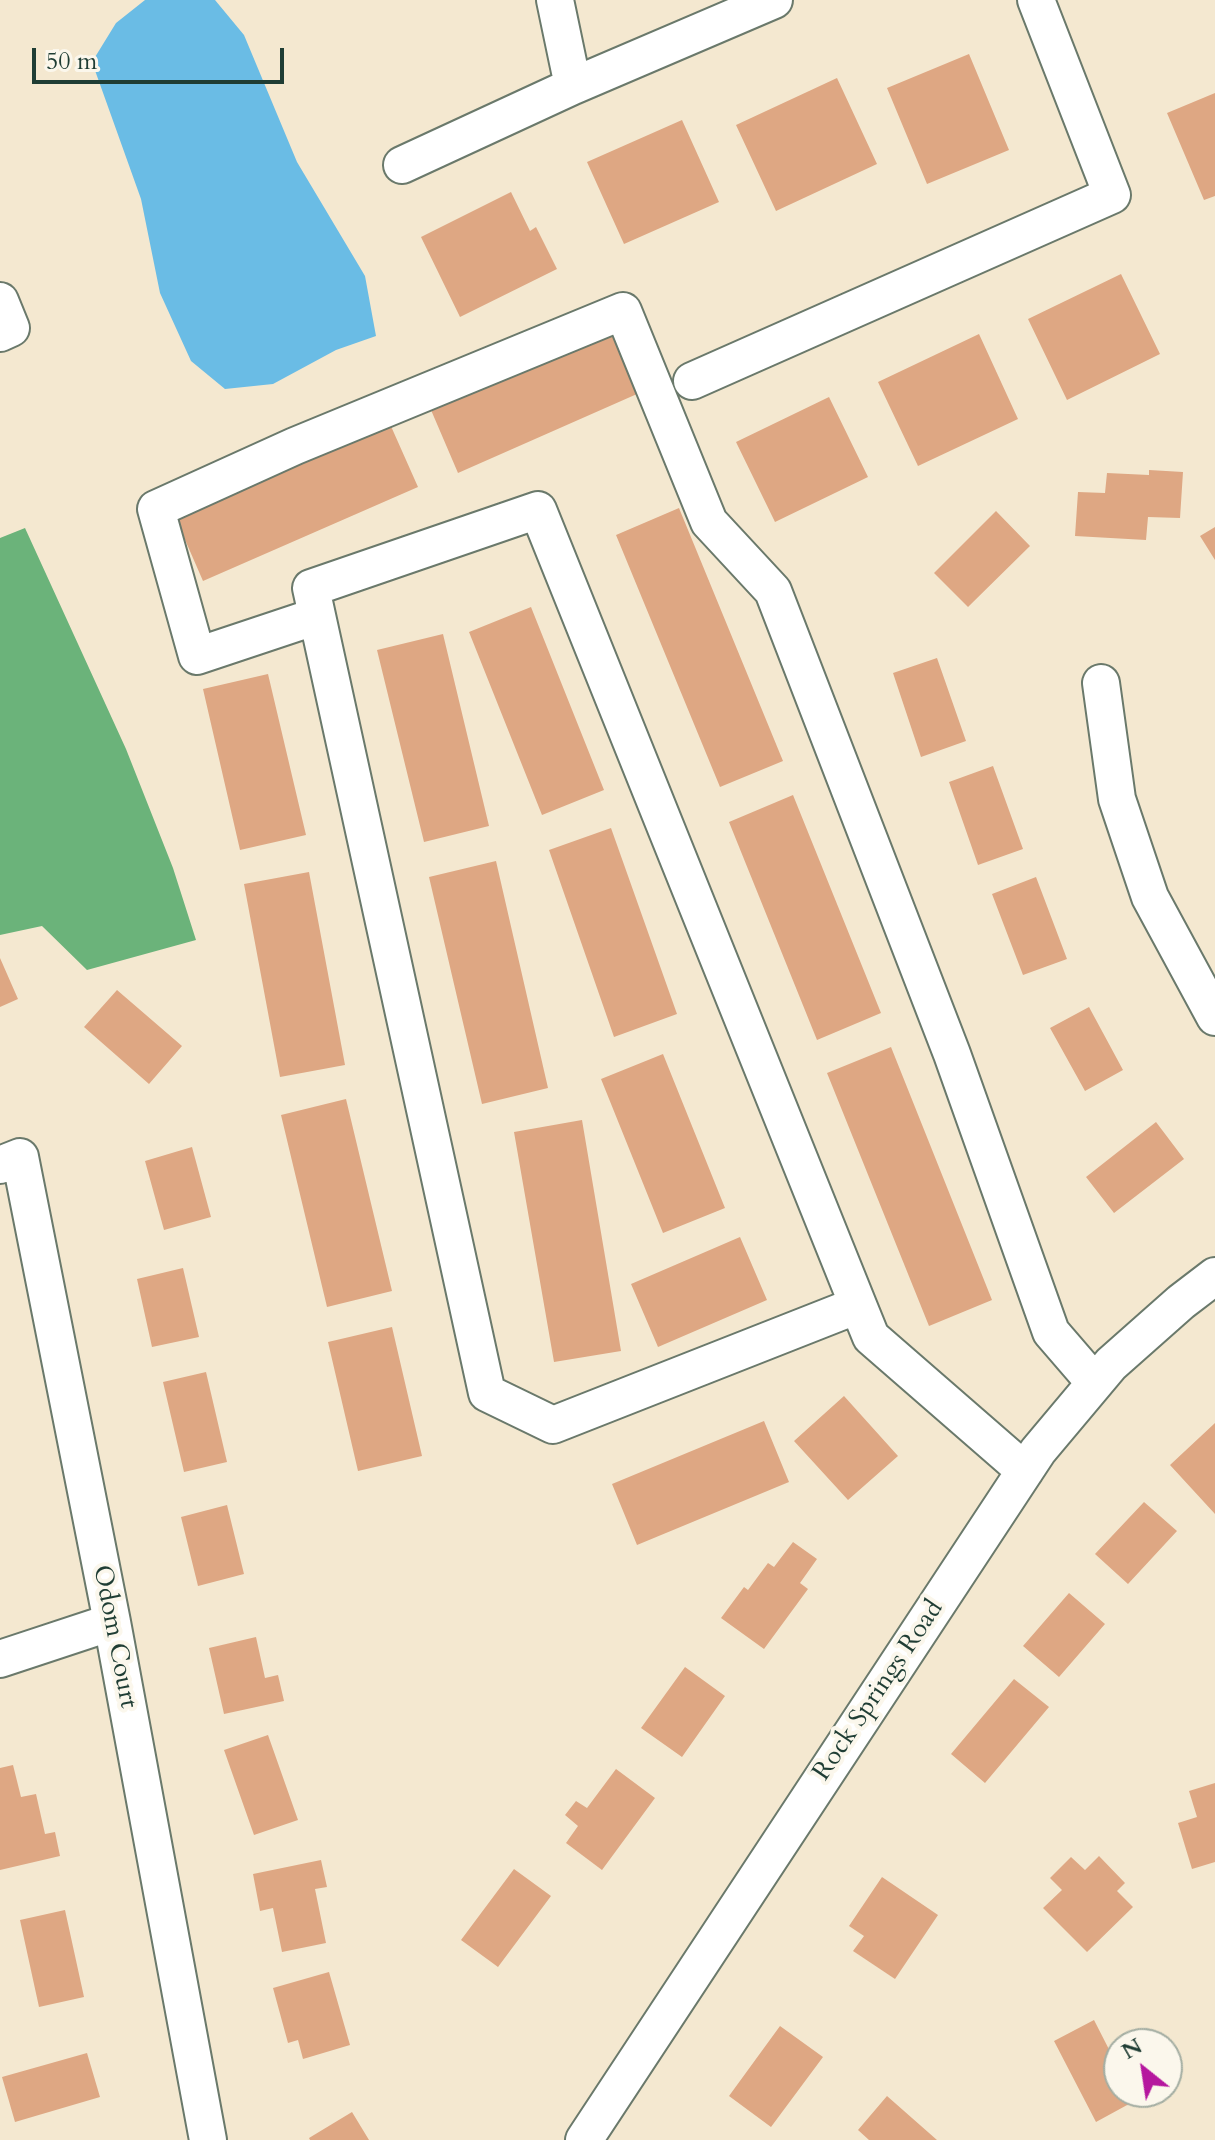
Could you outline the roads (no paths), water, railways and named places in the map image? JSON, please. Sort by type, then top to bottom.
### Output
[{"type":"street","points":[[555,0],[573,86]]},
{"type":"street","points":[[402,165],[573,86],[774,0]]},
{"type":"street","points":[[692,381],[1112,195],[1036,0]]},
{"type":"street","points":[[0,301],[11,328],[0,333]]},
{"type":"street","points":[[317,616],[197,656],[156,509],[295,446],[623,311],[709,522],[773,591],[952,1054],[1051,1332],[1095,1383]]},
{"type":"street","points":[[858,1305],[553,1425],[487,1393],[311,588],[538,510],[871,1337],[1025,1471]]},
{"type":"street","points":[[1101,683],[1117,799],[1150,897],[1215,1017]]},
{"type":"street","name":"Odom Court","points":[[0,1165],[20,1157],[112,1622],[208,2140]]},
{"type":"street","name":"Rock Springs Road","points":[[595,2136],[1025,1471],[1111,1364],[1215,1276]]},
{"type":"street","points":[[0,1659],[112,1622]]},
{"type":"water","points":[[145,0],[215,0],[244,35],[297,162],[365,276],[376,336],[336,350],[273,384],[225,389],[191,361],[160,293],[141,199],[92,62],[116,23]]}]
